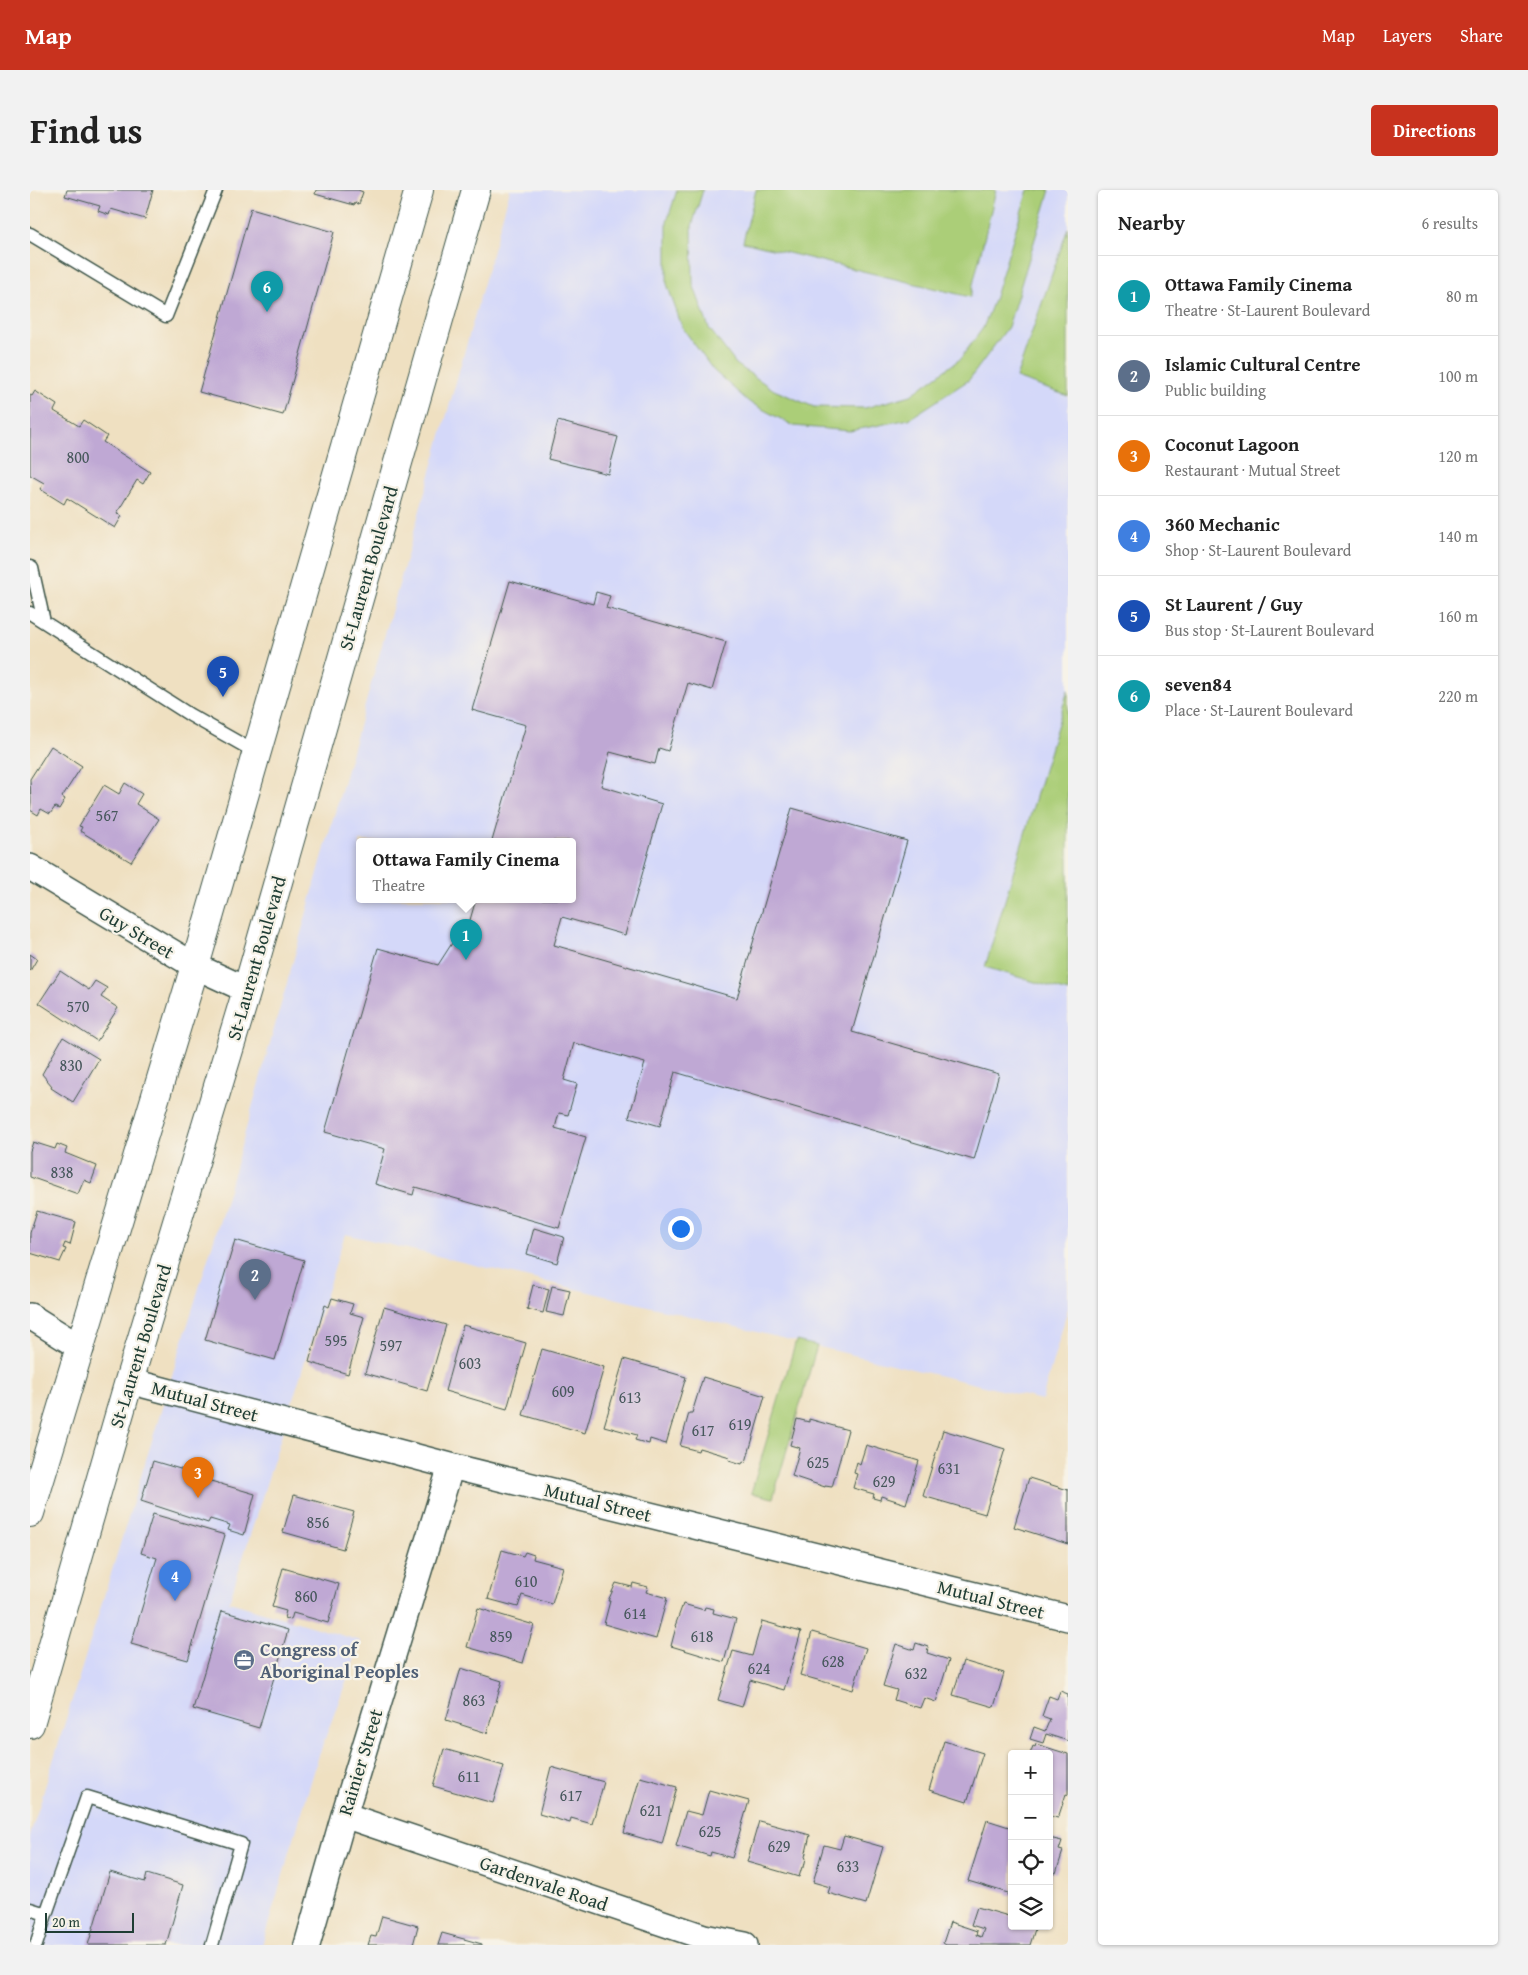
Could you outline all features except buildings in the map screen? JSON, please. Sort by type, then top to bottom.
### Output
[{"type":"main road","points":[[30,1513],[195,966],[419,190]]},
{"type":"main road","name":"St-Laurent Boulevard","points":[[30,1721],[129,1381],[247,990],[476,190]]},
{"type":"street","name":"Guy Street","points":[[30,867],[195,966],[247,990]]},
{"type":"street","points":[[30,1316],[81,1348]]},
{"type":"street","name":"Mutual Street","points":[[129,1381],[451,1466],[1068,1618]]},
{"type":"street","name":"Rainier Street","points":[[307,1945],[344,1815],[451,1466]]},
{"type":"street","name":"Gardenvale Road","points":[[344,1815],[703,1941],[745,1945]]},
{"type":"lane","points":[[30,234],[166,316],[216,190]]},
{"type":"lane","points":[[30,567],[32,568],[44,622]]},
{"type":"lane","points":[[30,613],[190,715],[257,753]]},
{"type":"lane","points":[[36,1945],[87,1798],[241,1844],[212,1945]]},
{"type":"lane","points":[[30,1909],[46,1914]]},
{"type":"shaded area","points":[[510,190],[1068,190],[1068,1308],[1042,1400],[345,1234],[229,1602],[361,1641],[319,1755],[262,1945],[30,1945],[30,1836],[224,1207]]},
{"type":"green space","points":[[677,190],[703,190],[692,226],[693,284],[709,328],[736,364],[774,390],[814,407],[865,408],[911,395],[960,359],[983,328],[994,300],[1028,190],[1050,190],[1008,327],[969,380],[909,419],[850,431],[794,426],[749,402],[713,370],[682,327],[667,284],[667,222]]},
{"type":"green space","points":[[756,190],[996,190],[970,297],[743,242]]},
{"type":"green space","points":[[1068,228],[1068,396],[1016,378]]},
{"type":"green space","points":[[1068,690],[1068,992],[985,967]]},
{"type":"green space","points":[[796,1341],[817,1346],[773,1498],[751,1493]]},
{"type":"place","name":"seven84","points":[[267,312]]},
{"type":"place","name":"St Laurent / Guy","points":[[223,697]]},
{"type":"place","name":"Ottawa Family Cinema","points":[[466,960]]},
{"type":"place","name":"Islamic Cultural Centre","points":[[255,1300]]},
{"type":"place","name":"Coconut Lagoon","points":[[198,1498]]},
{"type":"place","name":"360 Mechanic","points":[[175,1601]]},
{"type":"place","name":"Congress of Aboriginal Peoples","points":[[244,1660]]}]
